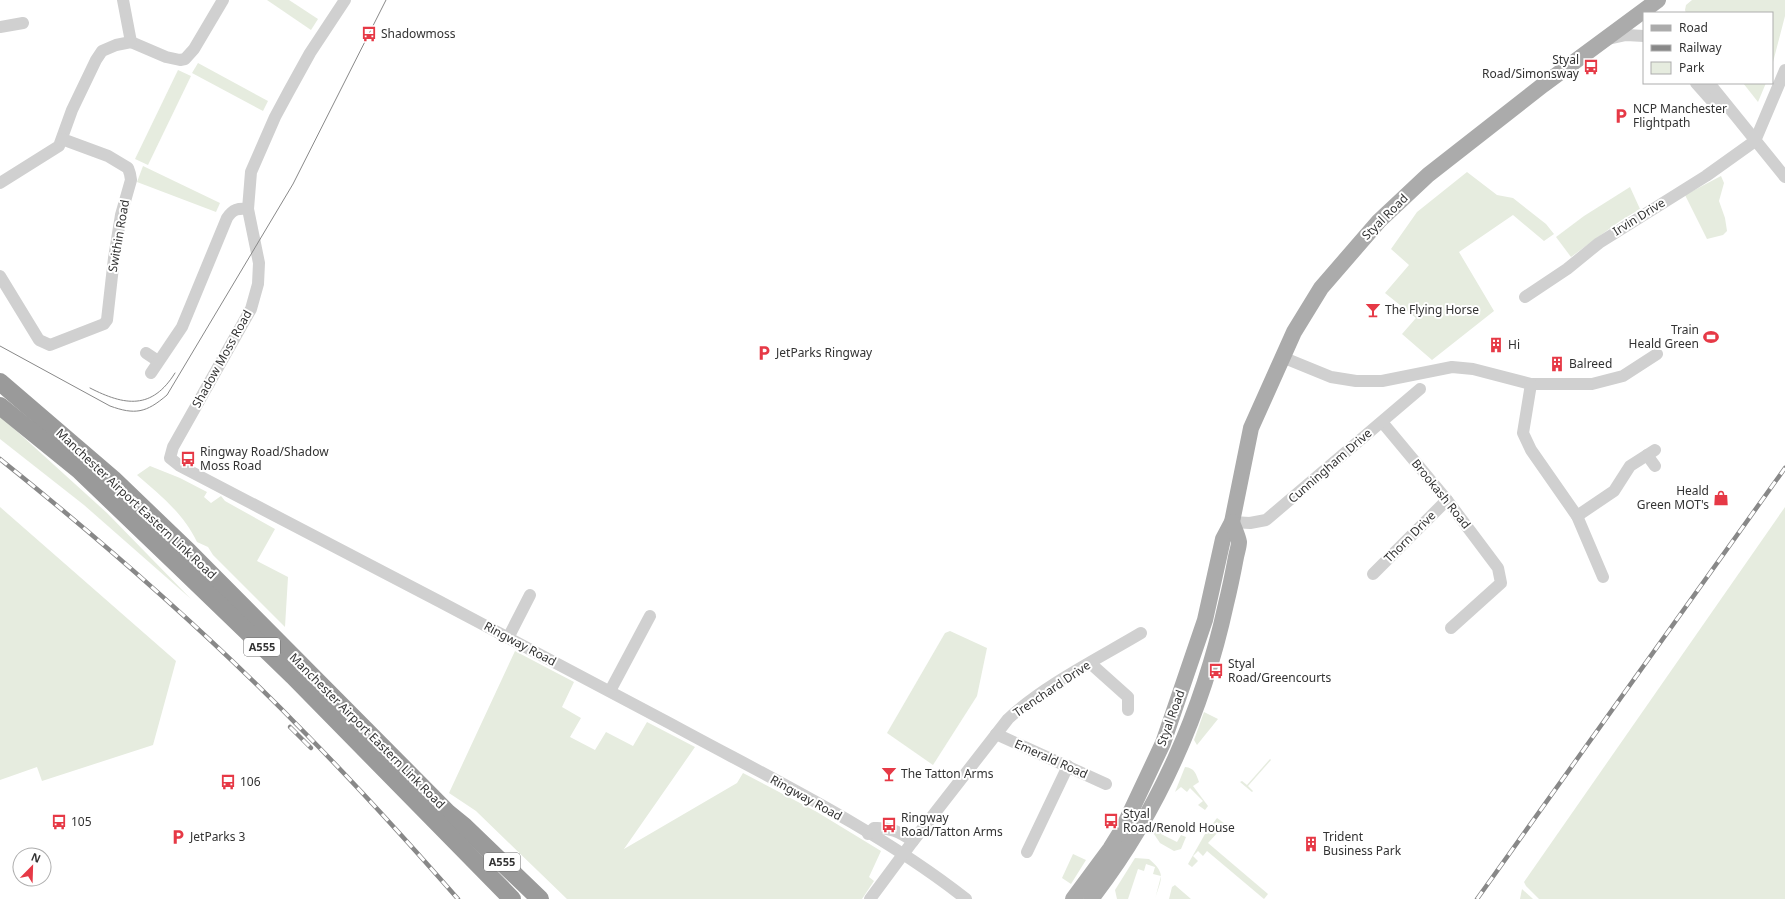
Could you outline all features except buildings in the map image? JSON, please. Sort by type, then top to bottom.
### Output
[{"type":"highway","name":"Manchester Airport Eastern Link Road","points":[[0,382],[113,479],[189,552],[448,813],[464,826],[540,899]]},
{"type":"highway","name":"Manchester Airport Eastern Link Road","points":[[0,406],[78,470],[178,564],[293,676],[512,899]]},
{"type":"main road","name":"Styal Road","points":[[1073,899],[1110,849],[1123,828],[1162,744],[1205,620],[1223,539],[1232,522],[1251,428],[1294,332],[1321,288],[1379,221],[1428,175],[1651,5]]},
{"type":"main road","name":"Styal Road","points":[[1092,899],[1135,836],[1148,814],[1167,776],[1196,705],[1213,658],[1232,580],[1239,542],[1232,522]]},
{"type":"street","points":[[123,0],[131,42]]},
{"type":"street","points":[[0,183],[59,146],[72,110],[96,60],[102,51],[116,45],[131,42],[166,57],[180,60],[185,59],[194,49],[222,0]]},
{"type":"street","name":"Shadow Moss Road","points":[[170,458],[173,447],[251,309],[258,284],[259,263],[248,209],[251,172],[275,117],[310,53],[345,0]]},
{"type":"street","points":[[0,27],[23,23]]},
{"type":"street","points":[[1604,40],[1626,35],[1643,36]]},
{"type":"street","points":[[1755,141],[1785,70]]},
{"type":"street","points":[[1697,84],[1712,101],[1728,107]]},
{"type":"street","points":[[1710,84],[1785,177]]},
{"type":"street","name":"Swithin Road","points":[[0,276],[39,340],[50,345],[104,324],[107,320],[118,229],[131,180],[128,168],[108,156],[62,139]]},
{"type":"street","name":"Irvin Drive","points":[[1525,297],[1567,269],[1599,243],[1706,176],[1755,141]]},
{"type":"street","points":[[151,373],[182,327],[231,211],[236,209],[248,209]]},
{"type":"street","points":[[146,353],[158,361]]},
{"type":"street","points":[[1282,357],[1331,377],[1356,380],[1382,381],[1452,367],[1473,369],[1531,384],[1592,384],[1611,381],[1639,368],[1657,354]]},
{"type":"street","points":[[1531,384],[1523,433],[1531,450],[1577,516],[1603,577]]},
{"type":"street","name":"Cunningham Drive","points":[[1232,522],[1250,523],[1266,520],[1420,389]]},
{"type":"street","name":"Brookash Road","points":[[1382,422],[1447,500],[1498,568],[1501,583],[1451,628]]},
{"type":"street","points":[[1577,516],[1614,491],[1630,466],[1651,452],[1655,466]]},
{"type":"street","name":"Ringway Road","points":[[170,458],[180,466],[610,691],[826,808],[903,854],[966,899]]},
{"type":"street","name":"Thorn Drive","points":[[1373,574],[1447,500]]},
{"type":"street","points":[[508,638],[530,595]]},
{"type":"street","points":[[610,691],[650,616]]},
{"type":"street","name":"Trenchard Drive","points":[[870,899],[912,841],[996,734],[1019,709],[1090,663],[1141,633]]},
{"type":"street","points":[[1090,663],[1128,697],[1128,710]]},
{"type":"street","name":"Emerald Road","points":[[996,734],[1106,784]]},
{"type":"street","points":[[1027,852],[1068,766]]},
{"type":"street","points":[[868,834],[874,828],[887,828],[902,834],[912,841]]},
{"type":"green space","points":[[267,0],[289,0],[318,19],[311,30]]},
{"type":"green space","points":[[1692,0],[1785,0],[1785,16],[1773,62],[1773,12],[1686,12],[1686,5]]},
{"type":"green space","points":[[198,63],[268,101],[263,111],[192,73]]},
{"type":"green space","points":[[178,70],[191,76],[148,165],[135,159]]},
{"type":"green space","points":[[1744,84],[1766,84],[1758,102]]},
{"type":"green space","points":[[143,166],[220,203],[216,212],[137,182]]},
{"type":"green space","points":[[1467,172],[1497,195],[1513,198],[1546,224],[1554,234],[1544,241],[1513,215],[1459,252],[1494,311],[1432,360],[1402,334],[1416,318],[1385,293],[1409,265],[1391,249],[1417,212]]},
{"type":"green space","points":[[1721,176],[1724,183],[1719,201],[1725,218],[1727,231],[1723,235],[1707,239],[1685,195]]},
{"type":"green space","points":[[1630,187],[1640,209],[1620,221],[1571,257],[1556,237],[1584,216]]},
{"type":"green space","points":[[0,416],[107,513],[191,599],[84,505],[0,439]]},
{"type":"green space","points":[[150,466],[180,478],[207,492],[204,497],[211,503],[221,496],[225,501],[275,529],[257,561],[288,577],[285,627],[213,555],[208,547],[197,542],[192,532],[178,514],[163,498],[137,475]]},
{"type":"green space","points":[[0,507],[176,661],[153,745],[42,781],[37,767],[0,780]]},
{"type":"green space","points":[[1785,507],[1785,899],[1539,899],[1524,882]]},
{"type":"green space","points":[[950,631],[987,648],[977,696],[933,765],[887,733],[945,633]]},
{"type":"green space","points":[[515,651],[574,682],[562,707],[581,718],[570,737],[595,750],[606,732],[633,746],[647,722],[695,747],[624,849],[737,783],[743,773],[817,812],[881,851],[869,877],[874,881],[862,899],[567,899],[476,811],[449,793]]},
{"type":"green space","points":[[1204,712],[1218,719],[1197,745],[1194,740]]},
{"type":"green space","points":[[1270,759],[1271,760],[1248,786],[1253,791],[1252,792],[1240,782],[1242,781],[1247,785]]},
{"type":"green space","points":[[1185,767],[1193,770],[1196,774],[1199,782],[1193,786],[1208,806],[1205,810],[1198,805],[1203,801],[1190,788],[1187,792],[1181,787],[1175,792]]},
{"type":"green space","points":[[1217,818],[1225,824],[1223,827],[1217,822],[1212,827],[1218,832],[1208,843],[1268,894],[1264,899],[1207,851],[1203,856],[1198,851],[1193,856],[1198,861],[1192,867],[1188,864],[1205,834]]},
{"type":"green space","points":[[1157,824],[1164,828],[1161,834],[1177,842],[1181,835],[1186,837],[1181,849],[1174,851],[1160,843],[1152,831]]},
{"type":"green space","points":[[1073,854],[1086,860],[1071,884],[1062,878]]},
{"type":"green space","points":[[1135,858],[1149,859],[1155,864],[1161,876],[1153,874],[1155,867],[1146,864],[1144,871],[1138,869],[1128,899],[1117,899],[1115,890]]},
{"type":"green space","points":[[1175,885],[1191,899],[1169,899],[1172,887]]},
{"type":"green space","points":[[1522,889],[1533,899],[1520,899]]},
{"type":"tram line","points":[[0,346],[110,406],[119,409],[126,411],[140,411],[153,406],[167,395],[293,184],[386,0]]},
{"type":"tram line","points":[[90,388],[115,398],[126,401],[137,401],[147,399],[157,393],[166,385],[175,373]]},
{"type":"railway","points":[[0,459],[80,524],[158,592],[234,662],[346,775],[458,899]]},
{"type":"railway","points":[[1477,899],[1785,468]]},
{"type":"railway","points":[[290,727],[311,748]]},
{"type":"place","name":"Shadowmoss","points":[[369,34]]},
{"type":"place","name":"Styal Road/Simonsway","points":[[1591,67]]},
{"type":"place","name":"NCP Manchester Flightpath","points":[[1621,116]]},
{"type":"place","name":"The Flying Horse","points":[[1373,310]]},
{"type":"place","name":"Train Heald Green","points":[[1711,337]]},
{"type":"place","name":"Hi","points":[[1496,345]]},
{"type":"place","name":"JetParks Ringway","points":[[764,353]]},
{"type":"place","name":"Balreed","points":[[1557,364]]},
{"type":"place","name":"Ringway Road/Shadow Moss Road","points":[[188,459]]},
{"type":"place","name":"Heald Green MOT's","points":[[1721,498]]},
{"type":"place","name":"Styal Road/Greencourts","points":[[1216,671]]},
{"type":"place","name":"The Tatton Arms","points":[[889,774]]},
{"type":"place","name":"106","points":[[228,782]]},
{"type":"place","name":"Styal Road/Renold House","points":[[1111,821]]},
{"type":"place","name":"105","points":[[59,822]]},
{"type":"place","name":"Ringway Road/Tatton Arms","points":[[889,825]]},
{"type":"place","name":"JetParks 3","points":[[178,837]]},
{"type":"place","name":"Trident Business Park","points":[[1311,844]]}]
